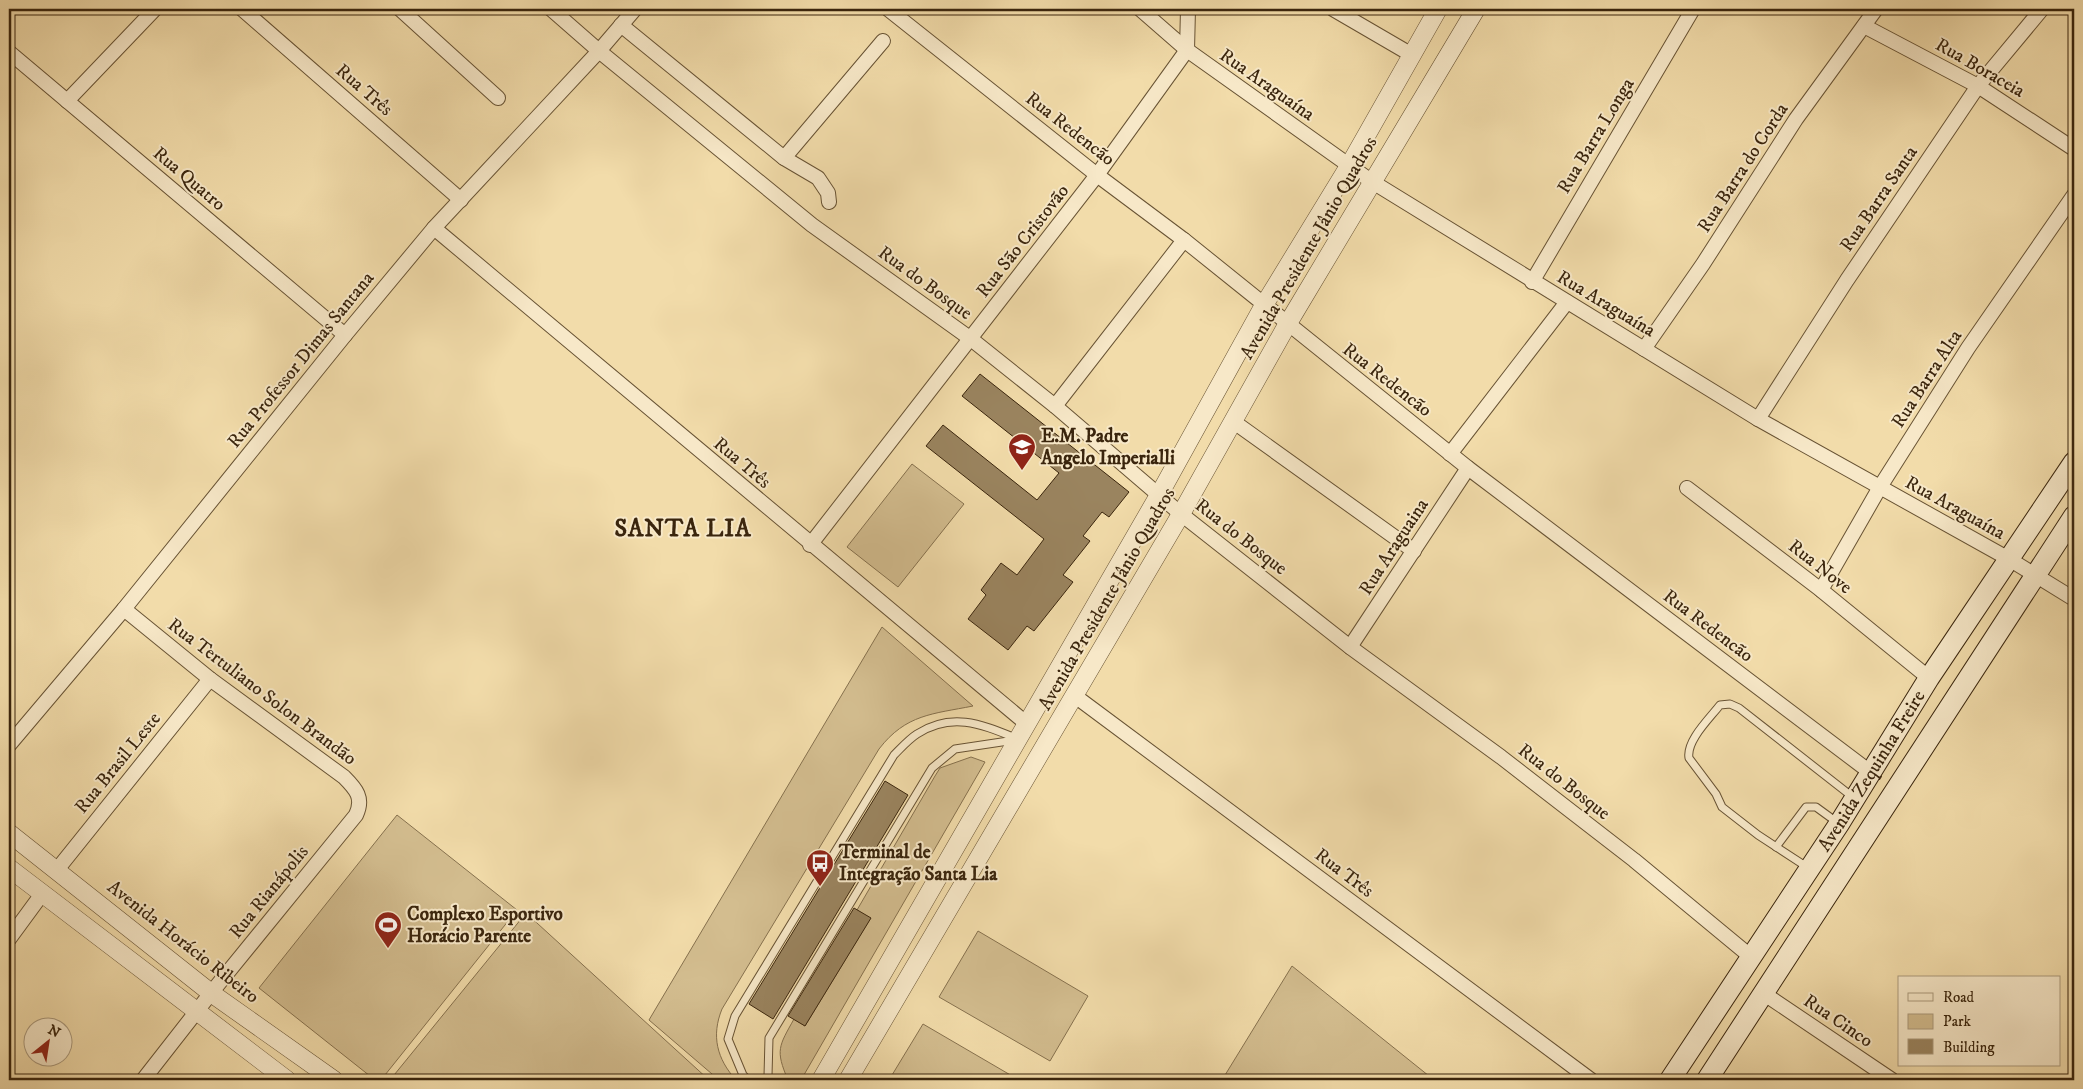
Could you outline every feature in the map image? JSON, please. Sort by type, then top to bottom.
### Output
[{"type":"main road","name":"Avenida Zequinha Freire","points":[[1670,1080],[1750,956],[1839,824],[1929,678],[2074,462]]},
{"type":"main road","name":"Avenida Zequinha Freire","points":[[1707,1080],[1860,842],[2074,516]]},
{"type":"main road","points":[[1839,824],[1860,842]]},
{"type":"street","points":[[67,101],[155,9]]},
{"type":"street","name":"Rua Três","points":[[242,9],[461,200]]},
{"type":"street","points":[[400,9],[498,98]]},
{"type":"street","name":"Rua do Bosque","points":[[551,9],[599,51],[812,225],[971,339],[1054,406],[1181,514],[1350,647],[1502,757],[1634,860],[1750,956]]},
{"type":"street","name":"Rua Professor Dimas Santana","points":[[9,745],[124,609],[345,334],[434,228],[599,51],[635,9]]},
{"type":"street","name":"Rua Redencão","points":[[888,9],[1097,175],[1184,240],[1287,325],[1468,468],[1870,772]]},
{"type":"street","name":"Rua Araguaína","points":[[1140,9],[1186,50],[1371,181],[1532,282],[1758,419],[2009,559],[2074,599]]},
{"type":"street","points":[[1186,50],[1188,9]]},
{"type":"street","points":[[1333,9],[1412,55]]},
{"type":"street","name":"Avenida Presidente Jânio Quadros","points":[[821,1080],[1159,495],[1264,305],[1349,166],[1438,9]]},
{"type":"street","name":"Avenida Presidente Jânio Quadros","points":[[848,1080],[1035,765],[1371,181],[1476,9]]},
{"type":"street","name":"Rua Barra Longa","points":[[1532,282],[1693,9]]},
{"type":"street","name":"Rua Barra do Corda","points":[[1644,349],[1703,264],[1796,119],[1876,9]]},
{"type":"street","name":"Rua Barra Santa","points":[[1758,419],[1847,280],[1978,86],[2042,9]]},
{"type":"street","points":[[621,25],[784,158],[818,178],[828,193],[829,202]]},
{"type":"street","name":"Rua Boraceia","points":[[1864,26],[1978,86],[2074,149]]},
{"type":"street","points":[[784,158],[882,41]]},
{"type":"street","name":"Rua São Cristovão","points":[[810,545],[1097,175],[1186,50]]},
{"type":"street","name":"Rua Quatro","points":[[9,52],[345,334]]},
{"type":"street","name":"Rua Barra Alta","points":[[1821,590],[1880,487],[1968,348],[2074,195]]},
{"type":"street","name":"Rua Três","points":[[434,228],[810,545],[1027,724]]},
{"type":"street","points":[[1054,406],[1184,240]]},
{"type":"street","points":[[1450,454],[1567,302]]},
{"type":"street","points":[[1234,422],[1414,551]]},
{"type":"street","name":"Rua Araguaina","points":[[1350,647],[1468,468]]},
{"type":"street","name":"Rua Nove","points":[[1687,488],[1821,590],[1929,678]]},
{"type":"street","name":"Rua Tertuliano Solon Brandão","points":[[124,609],[210,679],[344,777],[357,791],[360,798],[356,815]]},
{"type":"street","name":"Rua Brasil Leste","points":[[56,871],[210,679]]},
{"type":"street","name":"Rua Três","points":[[1075,696],[1591,1080]]},
{"type":"street","points":[[1027,724],[1035,765]]},
{"type":"street","name":"Rua Rianápolis","points":[[196,1013],[356,815]]},
{"type":"street","name":"Avenida Horácio Ribeiro","points":[[9,833],[211,993],[334,1080]]},
{"type":"street","points":[[9,868],[196,1013],[287,1080]]},
{"type":"street","points":[[9,939],[42,894]]},
{"type":"street","name":"Rua Cinco","points":[[1763,993],[1892,1080]]},
{"type":"street","points":[[143,1080],[196,1013]]},
{"type":"lane","points":[[1809,869],[1722,807],[1713,789],[1689,758],[1688,752],[1692,742],[1720,705],[1730,704],[1739,708],[1854,798]]},
{"type":"lane","points":[[748,1080],[743,1074],[728,1039],[735,1016],[894,755],[916,734],[946,721],[979,724],[1018,740]]},
{"type":"lane","points":[[770,1080],[768,1076],[768,1038],[932,768],[955,750],[1018,740]]},
{"type":"lane","points":[[1776,847],[1806,807],[1816,807],[1839,824]]},
{"type":"green space","points":[[912,464],[964,504],[898,587],[847,547]]},
{"type":"green space","points":[[882,627],[973,706],[921,717],[910,722],[889,737],[879,749],[722,1009],[717,1029],[718,1047],[724,1064],[736,1080],[719,1080],[649,1020]]},
{"type":"green space","points":[[971,757],[985,762],[801,1080],[788,1080],[781,1062],[780,1048],[794,1019],[805,1026],[870,919],[857,910],[940,768]]},
{"type":"green space","name":"Complexo Esportivo Horácio Parente","points":[[397,815],[517,910],[381,1080],[375,1080],[259,988]]},
{"type":"green space","points":[[526,913],[709,1080],[390,1080]]},
{"type":"green space","points":[[978,931],[1088,996],[1050,1061],[939,997]]},
{"type":"green space","points":[[1292,966],[1434,1080],[1222,1080]]},
{"type":"green space","points":[[923,1024],[1019,1080],[889,1080]]},
{"type":"building","points":[[980,374],[1129,492],[1109,517],[1102,512],[1083,536],[1090,541],[1063,575],[1073,582],[1034,631],[1027,626],[1008,650],[968,619],[986,595],[981,590],[1001,563],[1017,575],[1044,539],[926,446],[943,425],[1037,500],[1059,473],[962,396]]},
{"type":"building","points":[[885,781],[908,795],[773,1019],[749,1004]]},
{"type":"building","points":[[854,908],[871,918],[805,1026],[788,1016]]},
{"type":"place","name":"E.M. Padre Angelo Imperialli","points":[[1022,471]]},
{"type":"place","name":"Terminal de Integração Santa Lia","points":[[820,887]]},
{"type":"place","name":"Complexo Esportivo Horácio Parente","points":[[388,949]]},
{"type":"district","name":"SANTA LIA","points":[[683,529]]}]
